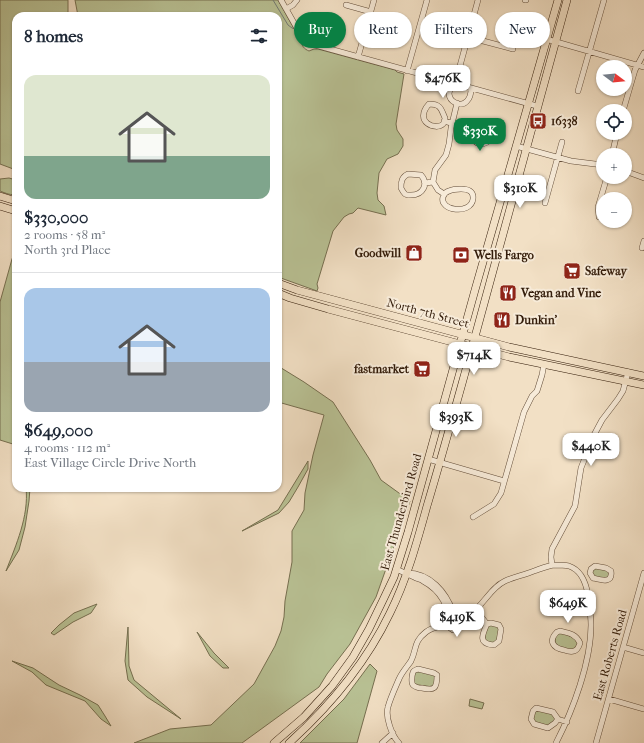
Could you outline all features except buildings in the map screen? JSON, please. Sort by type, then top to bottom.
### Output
[{"type":"main road","name":"East Thunderbird Road","points":[[550,26],[558,0]]},
{"type":"main road","name":"East Thunderbird Road","points":[[289,743],[312,722],[348,680],[362,660],[391,612],[407,573],[494,270],[537,106],[567,0]]},
{"type":"main road","name":"East Thunderbird Road","points":[[274,743],[304,717],[332,686],[347,666],[375,618],[396,570],[408,532],[544,48]]},
{"type":"main road","points":[[0,196],[12,200]]},
{"type":"main road","points":[[0,206],[12,210]]},
{"type":"main road","name":"North 7th Street","points":[[282,284],[297,290],[509,347],[644,376]]},
{"type":"main road","name":"North 7th Street","points":[[282,295],[328,309],[509,357],[644,384]]},
{"type":"main road","points":[[452,371],[454,381],[449,401],[453,415]]},
{"type":"main road","points":[[443,407],[453,415]]},
{"type":"street","points":[[282,0],[301,34],[308,43],[537,106]]},
{"type":"street","points":[[286,9],[293,5],[297,0]]},
{"type":"street","points":[[346,4],[371,12],[374,0]]},
{"type":"street","points":[[407,71],[427,0]]},
{"type":"street","points":[[475,12],[478,0]]},
{"type":"street","points":[[578,91],[604,0]]},
{"type":"street","points":[[550,40],[644,67]]},
{"type":"street","points":[[487,42],[513,49]]},
{"type":"street","points":[[358,57],[361,48]]},
{"type":"street","points":[[464,48],[449,94],[454,102],[464,103],[468,100],[472,88]]},
{"type":"street","points":[[625,104],[633,74],[644,53]]},
{"type":"street","points":[[444,194],[438,190],[433,182],[435,170],[446,155],[457,103]]},
{"type":"street","points":[[429,104],[436,104],[440,106],[445,118],[444,121],[439,126],[436,126],[428,124],[424,120],[423,116],[425,109],[429,104]]},
{"type":"street","points":[[444,121],[473,130]]},
{"type":"street","points":[[476,122],[486,122],[492,130],[492,138],[486,143],[481,144],[475,142],[473,139],[473,130],[473,126],[476,122]]},
{"type":"street","points":[[545,204],[562,142]]},
{"type":"street","points":[[516,146],[571,161],[596,164]]},
{"type":"street","points":[[410,174],[422,175],[425,179],[425,183],[422,191],[417,195],[405,194],[401,188],[404,176],[410,174]]},
{"type":"street","points":[[632,174],[644,178]]},
{"type":"street","points":[[425,183],[433,182]]},
{"type":"street","points":[[467,189],[473,193],[474,198],[466,209],[455,209],[445,205],[442,200],[444,194],[448,191],[467,189]]},
{"type":"street","points":[[642,248],[644,241]]},
{"type":"street","points":[[473,517],[494,504],[501,494],[524,412],[532,396],[537,391],[544,364]]},
{"type":"street","points":[[552,565],[552,549],[575,506],[581,468],[594,435],[602,420],[625,387],[628,372]]},
{"type":"street","points":[[428,459],[504,481]]},
{"type":"street","points":[[399,743],[389,724],[387,708],[400,678],[412,659],[419,638],[428,630],[450,624],[476,610],[495,588],[504,582],[552,565],[562,565],[571,567],[579,572],[583,579],[590,610],[591,626],[587,661],[567,722],[556,743]]},
{"type":"street","points":[[396,570],[414,573],[434,583],[451,605],[457,621],[456,630],[451,629],[447,606],[441,593]]},
{"type":"street","name":"East Roberts Road","points":[[596,743],[644,573]]},
{"type":"street","points":[[583,579],[591,575]]},
{"type":"street","points":[[476,610],[487,624]]},
{"type":"street","points":[[491,623],[498,625],[501,629],[499,641],[494,645],[483,641],[487,624],[491,623]]},
{"type":"street","points":[[560,631],[574,635],[580,643],[576,650],[569,651],[555,646],[553,638],[557,632],[560,631]]},
{"type":"street","points":[[580,643],[590,644]]},
{"type":"street","points":[[623,647],[644,653]]},
{"type":"street","points":[[406,668],[413,672]]},
{"type":"street","points":[[418,669],[437,675],[437,679],[432,690],[414,685],[412,682],[413,672],[418,669]]},
{"type":"street","points":[[609,699],[644,709]]},
{"type":"street","points":[[558,719],[548,728],[534,724],[531,719],[533,711],[536,708],[553,712],[558,719],[567,722]]},
{"type":"street","points":[[382,743],[393,733]]},
{"type":"green space","points":[[0,0],[68,0],[68,12],[12,12],[12,168],[0,164]]},
{"type":"green space","points":[[75,0],[278,0],[294,29],[294,48],[305,48],[309,51],[318,49],[395,70],[404,74],[396,124],[397,130],[403,139],[403,146],[398,154],[387,159],[379,173],[377,193],[378,200],[384,206],[386,215],[358,208],[353,213],[344,217],[333,231],[317,284],[317,291],[282,278],[282,12],[77,12]]},
{"type":"green space","points":[[0,179],[12,179],[12,194],[0,191]]},
{"type":"green space","points":[[12,259],[12,444],[0,440],[0,302]]},
{"type":"green space","points":[[282,368],[333,402],[381,480],[410,501],[376,597],[350,644],[319,687],[242,743],[134,743],[170,729],[211,725],[254,684],[275,646],[281,631],[292,562],[292,531],[304,510],[305,493],[313,455],[324,415],[282,403]]},
{"type":"green space","points":[[308,461],[308,469],[298,487],[289,502],[279,513],[242,531],[278,510]]},
{"type":"green space","points":[[26,492],[30,492],[25,527],[19,550],[6,571],[18,541],[24,520]]},
{"type":"green space","points":[[593,567],[608,569],[609,579],[593,578],[591,569]]},
{"type":"green space","points":[[97,604],[91,613],[73,622],[54,635],[51,633],[74,613]]},
{"type":"green space","points":[[487,624],[500,627],[496,644],[485,643],[485,630]]},
{"type":"green space","points":[[128,627],[129,666],[134,680],[181,719],[147,697],[128,680],[125,661]]},
{"type":"green space","points":[[560,631],[579,641],[574,651],[555,646],[555,634]]},
{"type":"green space","points":[[197,632],[214,653],[229,668],[223,668],[210,656]]},
{"type":"green space","points":[[12,661],[33,668],[59,685],[98,705],[111,726],[101,719],[85,701],[46,685],[32,672]]},
{"type":"green space","points":[[370,664],[377,671],[357,743],[300,743],[344,699]]},
{"type":"green space","points":[[415,670],[437,675],[434,687],[413,685]]},
{"type":"green space","points":[[470,699],[484,703],[482,709],[469,706]]},
{"type":"green space","points":[[536,708],[553,712],[558,719],[548,728],[534,724],[532,714]]},
{"type":"waterway","points":[[273,0],[280,12]]},
{"type":"waterway","points":[[282,15],[288,25],[294,28]]},
{"type":"place","name":"16338","points":[[538,121]]},
{"type":"place","name":"Goodwill","points":[[414,253]]},
{"type":"place","name":"Wells Fargo","points":[[461,255]]},
{"type":"place","name":"Safeway","points":[[572,271]]},
{"type":"place","name":"Vegan and Vine","points":[[508,293]]},
{"type":"place","name":"Dunkin'","points":[[502,320]]},
{"type":"place","name":"fastmarket","points":[[422,369]]}]
